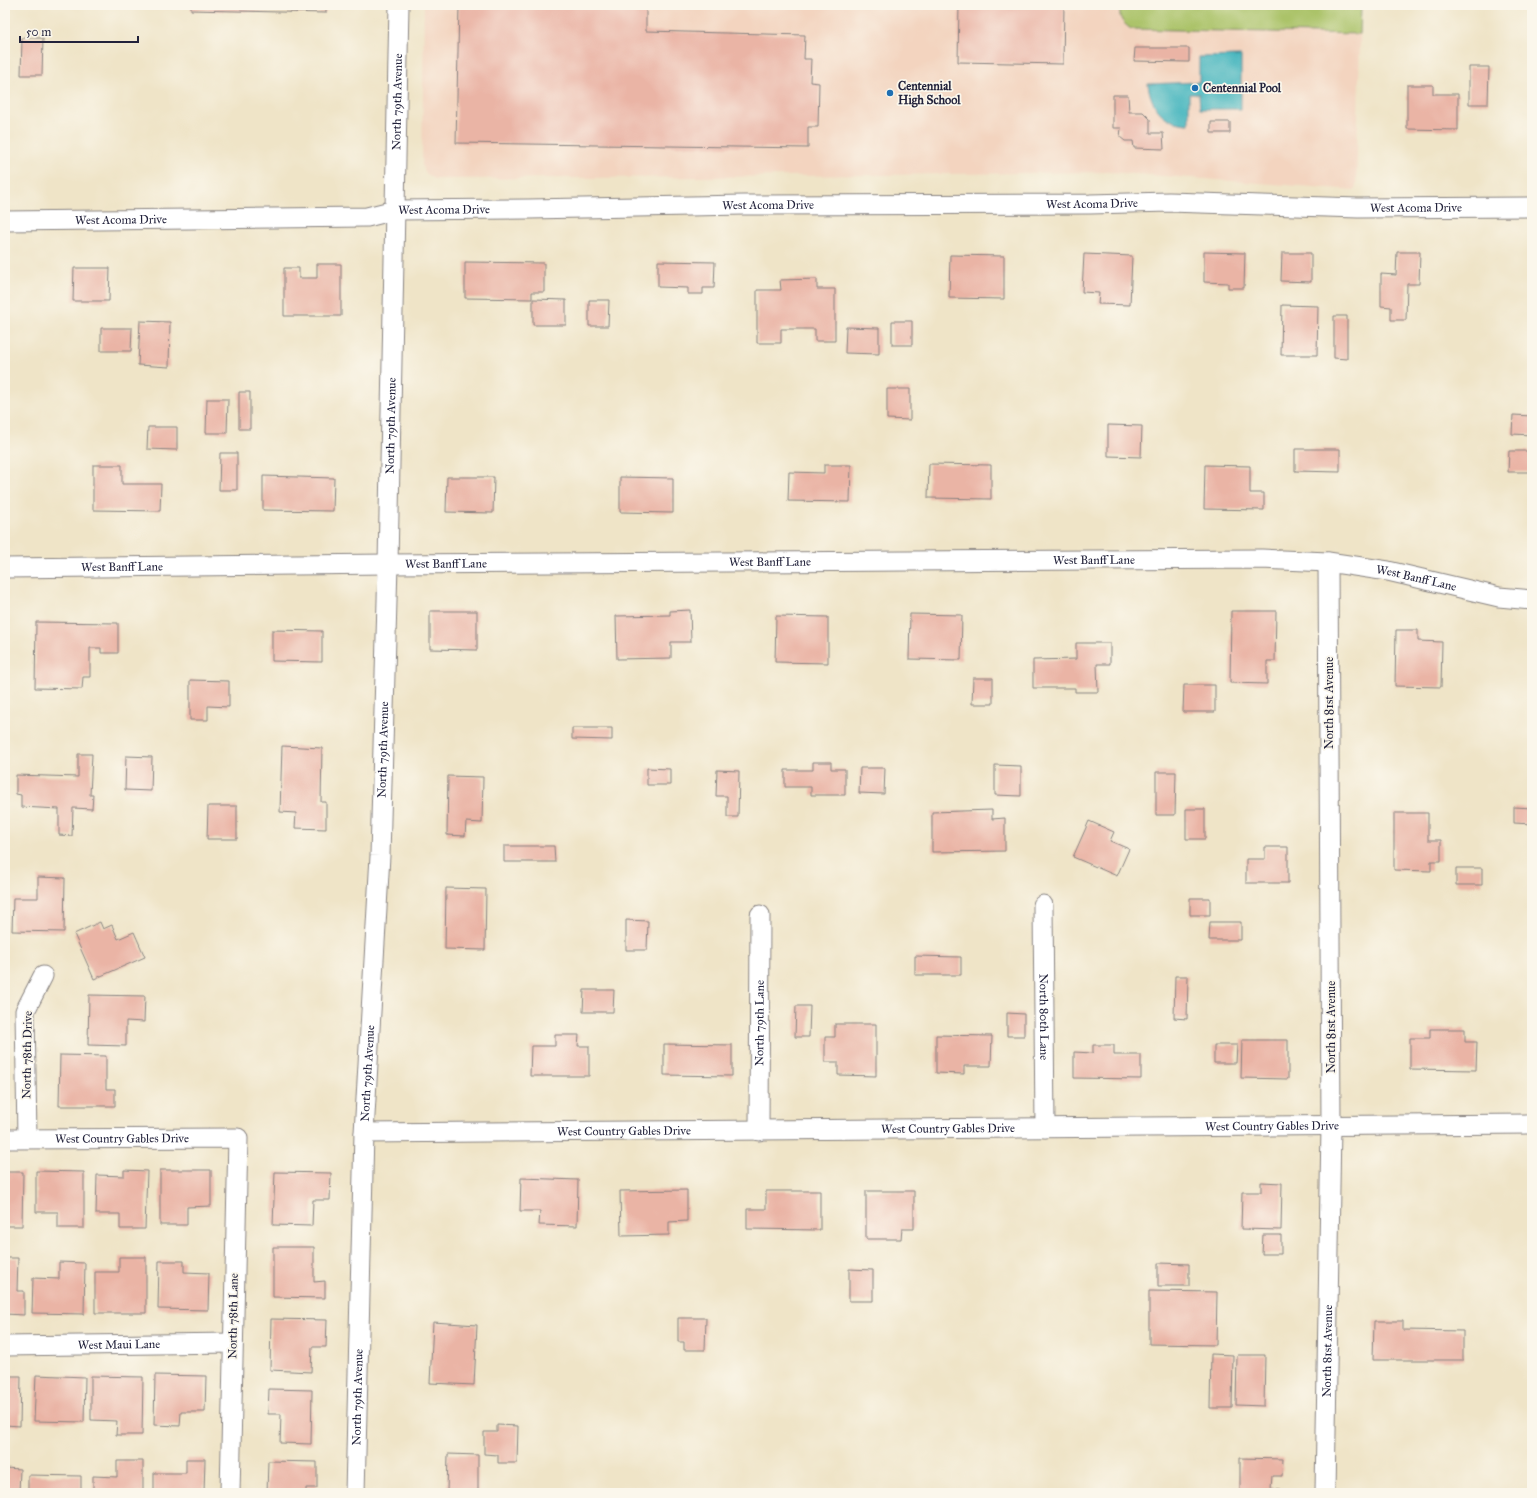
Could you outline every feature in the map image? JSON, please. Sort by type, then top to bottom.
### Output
[{"type":"street","name":"North 79th Avenue","points":[[355,1493],[364,1133],[380,856],[400,5]]},
{"type":"street","name":"West Acoma Drive","points":[[5,221],[367,217],[396,210],[529,210],[744,205],[1090,204],[1169,202],[1358,208],[1532,207]]},
{"type":"street","name":"West Banff Lane","points":[[5,568],[388,564],[1262,559],[1328,562],[1388,571],[1499,597],[1532,600]]},
{"type":"street","name":"North 81st Avenue","points":[[1325,1493],[1331,1126],[1328,562]]},
{"type":"street","name":"North 80th Lane","points":[[1043,905],[1045,1128]]},
{"type":"street","name":"North 79th Lane","points":[[759,1131],[760,915]]},
{"type":"street","name":"North 78th Drive","points":[[27,1138],[25,1010],[43,976]]},
{"type":"street","name":"West Country Gables Drive","points":[[364,1133],[1532,1124]]},
{"type":"street","name":"West Country Gables Drive","points":[[5,1139],[238,1138]]},
{"type":"street","name":"North 78th Lane","points":[[230,1493],[238,1138]]},
{"type":"street","name":"West Maui Lane","points":[[5,1346],[233,1343]]},
{"type":"shaded area","name":"Centennial High School","points":[[424,5],[1361,5],[1356,190],[1109,172],[434,179],[426,173],[422,165]]},
{"type":"green space","points":[[1121,5],[1361,5],[1360,34],[1131,29],[1121,19]]},
{"type":"water","name":"Centennial Pool","points":[[1241,56],[1241,109],[1200,109],[1199,94],[1189,94],[1189,124],[1172,121],[1160,113],[1152,100],[1148,84],[1199,82],[1199,57]]},
{"type":"building","points":[[191,5],[326,5],[326,13],[191,10]]},
{"type":"building","points":[[459,5],[646,5],[646,31],[805,35],[804,59],[811,59],[810,82],[819,83],[818,127],[808,127],[808,148],[456,143]]},
{"type":"building","points":[[959,5],[1064,5],[1063,64],[958,62]]},
{"type":"building","points":[[22,38],[43,38],[42,75],[21,75]]},
{"type":"building","points":[[1135,48],[1189,48],[1189,62],[1134,61]]},
{"type":"building","points":[[1469,67],[1489,67],[1488,104],[1469,104]]},
{"type":"building","points":[[1407,85],[1433,85],[1433,94],[1458,94],[1458,130],[1407,129]]},
{"type":"building","points":[[1113,95],[1128,95],[1129,112],[1143,112],[1150,119],[1150,133],[1163,133],[1164,149],[1134,148],[1133,141],[1125,141],[1120,137],[1121,128],[1113,128]]},
{"type":"building","points":[[1211,122],[1230,122],[1230,133],[1211,133]]},
{"type":"building","points":[[1204,252],[1245,253],[1244,288],[1228,288],[1228,283],[1204,282]]},
{"type":"building","points":[[1397,252],[1420,252],[1419,284],[1407,284],[1406,320],[1391,320],[1391,307],[1381,306],[1381,274],[1396,275]]},
{"type":"building","points":[[1282,253],[1311,253],[1311,282],[1281,281]]},
{"type":"building","points":[[1084,254],[1132,256],[1130,305],[1098,304],[1099,293],[1082,292]]},
{"type":"building","points":[[950,255],[1004,256],[1004,299],[949,298]]},
{"type":"building","points":[[658,261],[715,262],[714,288],[703,288],[703,294],[688,294],[688,288],[658,287]]},
{"type":"building","points":[[465,262],[544,263],[544,292],[532,292],[532,299],[465,298]]},
{"type":"building","points":[[317,264],[341,264],[341,316],[284,316],[284,268],[299,268],[299,278],[317,278]]},
{"type":"building","points":[[74,268],[110,268],[109,301],[73,301]]},
{"type":"building","points":[[817,279],[817,289],[835,289],[835,341],[815,341],[815,329],[781,329],[781,343],[757,343],[757,290],[781,290],[780,280]]},
{"type":"building","points":[[533,299],[566,300],[566,325],[533,325]]},
{"type":"building","points":[[589,300],[609,300],[608,326],[589,326]]},
{"type":"building","points":[[1282,305],[1318,306],[1317,355],[1281,355]]},
{"type":"building","points":[[1334,316],[1347,316],[1347,359],[1334,358]]},
{"type":"building","points":[[140,321],[170,322],[169,367],[138,365]]},
{"type":"building","points":[[892,321],[912,321],[912,345],[892,345]]},
{"type":"building","points":[[846,327],[879,328],[879,354],[845,353]]},
{"type":"building","points":[[101,328],[132,328],[131,351],[101,351]]},
{"type":"building","points":[[887,389],[910,389],[910,420],[887,419]]},
{"type":"building","points":[[239,392],[250,392],[250,429],[239,429]]},
{"type":"building","points":[[207,399],[228,399],[227,433],[206,433]]},
{"type":"building","points":[[1513,415],[1532,416],[1532,435],[1512,434]]},
{"type":"building","points":[[1108,425],[1142,426],[1141,457],[1108,456]]},
{"type":"building","points":[[148,427],[177,427],[177,450],[147,449]]},
{"type":"building","points":[[1295,449],[1340,449],[1340,472],[1295,471]]},
{"type":"building","points":[[1509,451],[1532,451],[1532,472],[1508,472]]},
{"type":"building","points":[[220,453],[237,453],[237,490],[219,490]]},
{"type":"building","points":[[929,464],[991,465],[991,499],[928,498]]},
{"type":"building","points":[[93,465],[122,465],[122,484],[161,484],[160,511],[93,510]]},
{"type":"building","points":[[824,465],[851,465],[850,502],[788,501],[789,472],[824,473]]},
{"type":"building","points":[[1205,465],[1250,466],[1250,493],[1264,493],[1264,510],[1204,509]]},
{"type":"building","points":[[263,476],[334,478],[333,511],[263,510]]},
{"type":"building","points":[[447,477],[494,477],[493,513],[446,512]]},
{"type":"building","points":[[620,477],[673,478],[673,513],[620,512]]},
{"type":"building","points":[[690,610],[691,642],[671,642],[671,658],[617,659],[616,616],[670,615],[670,611]]},
{"type":"building","points":[[430,611],[477,611],[477,650],[430,649]]},
{"type":"building","points":[[1231,611],[1276,611],[1275,661],[1267,661],[1267,684],[1230,683]]},
{"type":"building","points":[[910,614],[962,615],[961,660],[909,659]]},
{"type":"building","points":[[776,616],[828,617],[828,663],[775,662]]},
{"type":"building","points":[[36,622],[118,623],[118,653],[101,653],[101,648],[90,648],[90,677],[83,677],[82,689],[35,688]]},
{"type":"building","points":[[272,630],[322,631],[322,662],[272,661]]},
{"type":"building","points":[[1396,630],[1418,630],[1418,641],[1442,642],[1441,687],[1395,686]]},
{"type":"building","points":[[1076,643],[1110,643],[1110,664],[1097,664],[1098,692],[1075,692],[1075,688],[1033,688],[1033,660],[1076,659]]},
{"type":"building","points":[[973,678],[993,678],[993,704],[972,704]]},
{"type":"building","points":[[190,680],[229,681],[229,707],[208,706],[208,720],[190,720]]},
{"type":"building","points":[[1184,685],[1215,685],[1215,712],[1183,712]]},
{"type":"building","points":[[572,728],[612,728],[612,740],[572,739]]},
{"type":"building","points":[[282,746],[322,748],[321,802],[326,802],[326,829],[295,828],[296,813],[280,812]]},
{"type":"building","points":[[78,754],[92,754],[90,795],[93,795],[92,809],[73,808],[72,836],[59,835],[59,809],[21,807],[21,795],[16,794],[16,775],[78,777]]},
{"type":"building","points":[[126,756],[152,757],[151,791],[125,790]]},
{"type":"building","points":[[813,762],[831,762],[831,769],[845,769],[845,795],[811,795],[811,787],[785,787],[785,770],[813,770]]},
{"type":"building","points":[[995,765],[1021,766],[1021,796],[995,795]]},
{"type":"building","points":[[647,768],[670,769],[670,785],[647,785]]},
{"type":"building","points":[[860,768],[885,768],[884,794],[859,793]]},
{"type":"building","points":[[717,770],[739,771],[738,817],[727,817],[727,796],[716,796]]},
{"type":"building","points":[[1156,772],[1176,772],[1175,815],[1156,815]]},
{"type":"building","points":[[448,776],[483,777],[482,823],[466,822],[465,836],[447,835]]},
{"type":"building","points":[[208,806],[237,806],[237,839],[207,839]]},
{"type":"building","points":[[1514,807],[1532,808],[1532,824],[1514,823]]},
{"type":"building","points":[[1186,809],[1205,809],[1205,839],[1186,839]]},
{"type":"building","points":[[992,810],[992,819],[1005,818],[1005,851],[932,852],[932,812]]},
{"type":"building","points":[[1394,813],[1428,813],[1428,840],[1441,840],[1441,861],[1431,861],[1431,871],[1394,870]]},
{"type":"building","points":[[1089,821],[1114,832],[1110,841],[1129,849],[1117,876],[1073,857]]},
{"type":"building","points":[[504,846],[554,846],[555,862],[504,862]]},
{"type":"building","points":[[1265,847],[1288,847],[1288,883],[1246,883],[1246,859],[1265,859]]},
{"type":"building","points":[[1456,868],[1482,868],[1482,885],[1456,885]]},
{"type":"building","points":[[38,877],[65,878],[64,932],[12,931],[13,898],[38,898]]},
{"type":"building","points":[[446,888],[486,889],[485,950],[445,949]]},
{"type":"building","points":[[1190,898],[1210,898],[1210,915],[1190,915]]},
{"type":"building","points":[[626,920],[648,921],[647,950],[626,950]]},
{"type":"building","points":[[100,922],[103,929],[112,925],[118,939],[134,932],[145,957],[94,979],[74,934]]},
{"type":"building","points":[[1210,922],[1241,922],[1241,940],[1209,940]]},
{"type":"building","points":[[915,956],[961,957],[961,975],[915,975]]},
{"type":"building","points":[[1175,976],[1188,976],[1187,1019],[1174,1018]]},
{"type":"building","points":[[584,990],[614,990],[613,1012],[583,1012]]},
{"type":"building","points":[[89,995],[145,996],[144,1022],[126,1021],[126,1046],[88,1045]]},
{"type":"building","points":[[796,1006],[810,1006],[809,1037],[795,1037]]},
{"type":"building","points":[[1007,1013],[1024,1014],[1024,1036],[1007,1036]]},
{"type":"building","points":[[835,1024],[876,1024],[876,1076],[838,1075],[838,1062],[825,1062],[825,1037],[835,1037]]},
{"type":"building","points":[[1430,1029],[1465,1029],[1465,1042],[1477,1042],[1476,1070],[1410,1069],[1410,1038],[1430,1038]]},
{"type":"building","points":[[555,1035],[579,1035],[578,1046],[589,1046],[589,1076],[530,1076],[531,1046],[555,1046]]},
{"type":"building","points":[[936,1035],[992,1036],[991,1066],[964,1066],[964,1074],[936,1073]]},
{"type":"building","points":[[1242,1040],[1288,1040],[1288,1079],[1241,1078]]},
{"type":"building","points":[[664,1044],[732,1045],[732,1076],[664,1075]]},
{"type":"building","points":[[1093,1045],[1114,1045],[1114,1055],[1141,1055],[1141,1079],[1074,1078],[1074,1052],[1093,1053]]},
{"type":"building","points":[[1214,1045],[1237,1045],[1236,1063],[1214,1063]]},
{"type":"building","points":[[60,1055],[106,1056],[106,1089],[115,1089],[115,1106],[59,1106]]},
{"type":"building","points":[[124,1170],[147,1171],[145,1229],[120,1229],[120,1214],[96,1214],[97,1175],[124,1176]]},
{"type":"building","points":[[160,1170],[211,1170],[211,1206],[187,1207],[187,1225],[160,1225]]},
{"type":"building","points":[[36,1171],[84,1172],[84,1228],[58,1228],[58,1212],[36,1212]]},
{"type":"building","points":[[5,1172],[23,1172],[22,1226],[5,1226]]},
{"type":"building","points":[[275,1172],[331,1173],[330,1200],[313,1200],[312,1226],[273,1225]]},
{"type":"building","points":[[521,1178],[578,1180],[577,1226],[539,1225],[540,1211],[520,1211]]},
{"type":"building","points":[[1261,1182],[1282,1183],[1281,1230],[1241,1229],[1242,1192],[1261,1192]]},
{"type":"building","points":[[687,1190],[687,1221],[669,1222],[669,1235],[621,1236],[620,1191]]},
{"type":"building","points":[[766,1191],[820,1191],[820,1230],[747,1229],[747,1209],[766,1209]]},
{"type":"building","points":[[866,1191],[914,1191],[914,1229],[902,1229],[901,1239],[866,1239]]},
{"type":"building","points":[[1263,1235],[1281,1235],[1281,1254],[1262,1254]]},
{"type":"building","points":[[273,1247],[314,1247],[314,1282],[325,1281],[325,1298],[273,1297]]},
{"type":"building","points":[[119,1257],[146,1257],[146,1313],[95,1313],[95,1272],[119,1272]]},
{"type":"building","points":[[5,1258],[18,1258],[17,1291],[24,1291],[24,1315],[5,1314]]},
{"type":"building","points":[[159,1261],[184,1261],[184,1272],[209,1273],[208,1310],[158,1309]]},
{"type":"building","points":[[59,1262],[85,1263],[84,1314],[32,1313],[33,1278],[59,1279]]},
{"type":"building","points":[[1158,1263],[1189,1264],[1189,1286],[1158,1286]]},
{"type":"building","points":[[849,1269],[873,1270],[873,1301],[849,1301]]},
{"type":"building","points":[[1149,1291],[1217,1292],[1216,1345],[1149,1344]]},
{"type":"building","points":[[678,1318],[706,1318],[705,1350],[684,1350],[684,1342],[678,1342]]},
{"type":"building","points":[[271,1319],[327,1320],[326,1347],[312,1347],[311,1372],[270,1370]]},
{"type":"building","points":[[1374,1321],[1403,1321],[1403,1330],[1463,1331],[1463,1360],[1373,1360]]},
{"type":"building","points":[[433,1322],[477,1325],[474,1385],[430,1383]]},
{"type":"building","points":[[1211,1354],[1233,1355],[1232,1408],[1210,1408]]},
{"type":"building","points":[[1237,1355],[1265,1355],[1264,1406],[1236,1405]]},
{"type":"building","points":[[36,1375],[85,1377],[84,1422],[34,1421]]},
{"type":"building","points":[[155,1375],[206,1376],[205,1412],[181,1412],[180,1426],[154,1425]]},
{"type":"building","points":[[5,1376],[21,1376],[20,1426],[5,1425]]},
{"type":"building","points":[[91,1376],[143,1377],[142,1435],[116,1435],[117,1421],[91,1420]]},
{"type":"building","points":[[269,1389],[312,1390],[311,1444],[280,1443],[281,1414],[268,1414]]},
{"type":"building","points":[[497,1425],[518,1426],[517,1463],[498,1463],[498,1455],[484,1454],[484,1432],[497,1432]]},
{"type":"building","points":[[448,1454],[478,1455],[478,1493],[447,1493]]},
{"type":"building","points":[[1240,1458],[1283,1459],[1282,1476],[1272,1476],[1271,1488],[1281,1489],[1281,1493],[1240,1493]]},
{"type":"building","points":[[186,1459],[205,1459],[204,1493],[154,1493],[154,1473],[186,1473]]},
{"type":"building","points":[[117,1461],[143,1461],[143,1493],[93,1493],[93,1476],[117,1477]]},
{"type":"building","points":[[268,1461],[317,1462],[317,1488],[306,1488],[306,1493],[267,1493]]},
{"type":"building","points":[[5,1468],[20,1469],[19,1493],[5,1493]]},
{"type":"building","points":[[28,1475],[81,1476],[81,1493],[28,1493]]},
{"type":"place","name":"Centennial Pool","points":[[1195,88]]},
{"type":"place","name":"Centennial High School","points":[[890,93]]}]
